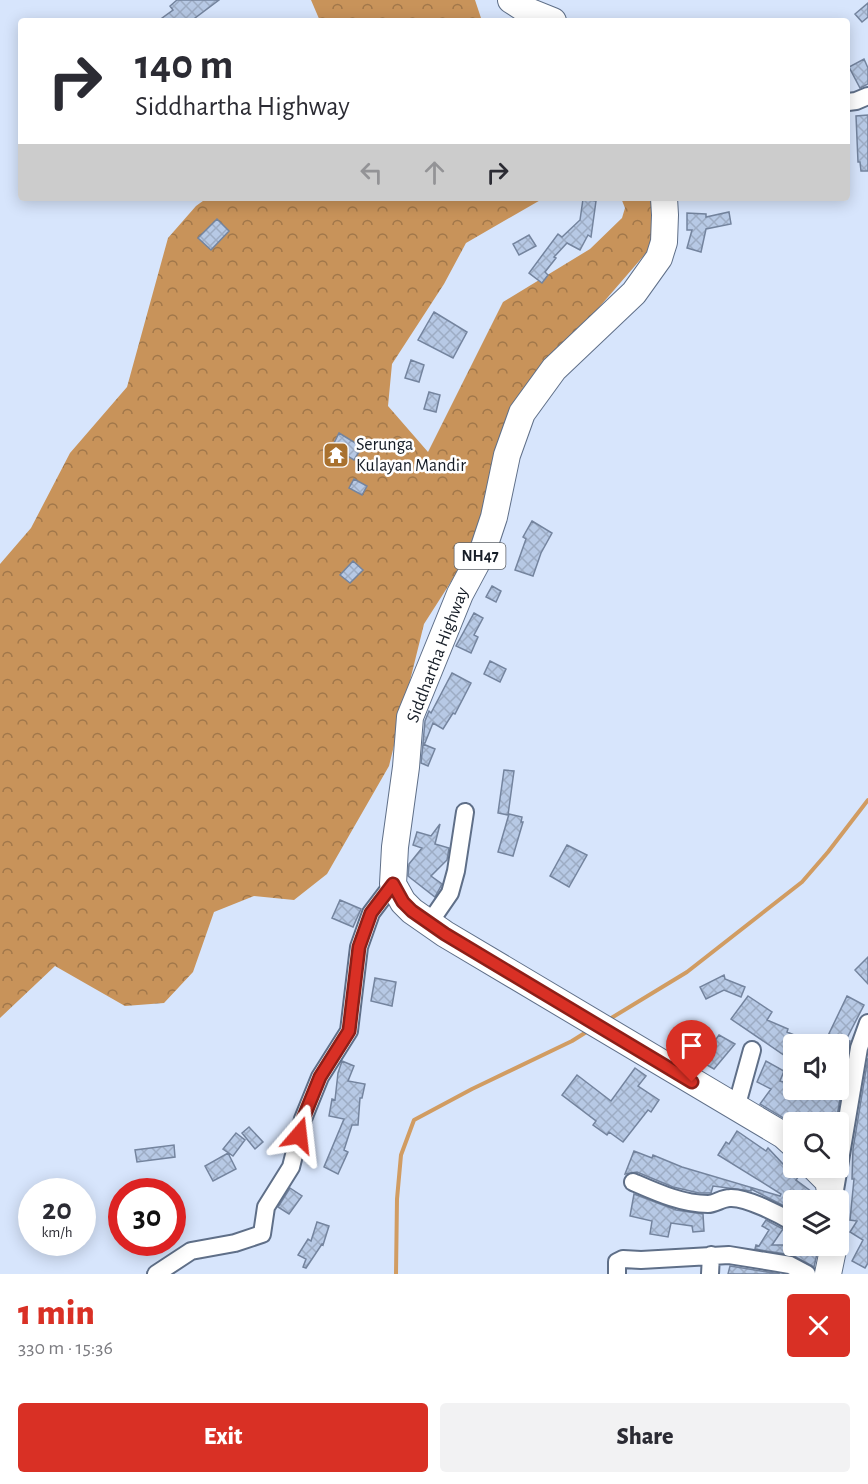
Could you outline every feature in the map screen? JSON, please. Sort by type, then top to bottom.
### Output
[{"type":"highway","points":[[511,0],[528,11],[546,18]]},
{"type":"highway","name":"Siddhartha Highway","points":[[393,884],[410,717],[460,594],[482,553],[494,517],[507,455],[522,413],[554,369],[634,293],[659,258],[664,233],[664,201]]},
{"type":"highway","points":[[393,884],[403,902],[437,928],[640,1051],[783,1134]]},
{"type":"highway","points":[[828,1274],[832,1256]]},
{"type":"street","points":[[850,102],[868,96]]},
{"type":"street","points":[[437,928],[456,871],[465,812]]},
{"type":"street","points":[[156,1274],[191,1251],[235,1243],[262,1234],[266,1207],[291,1167],[303,1119],[320,1077],[349,1031],[359,947],[371,913],[393,884]]},
{"type":"street","points":[[835,1190],[859,1048],[868,1023]]},
{"type":"street","points":[[736,1108],[752,1050]]},
{"type":"street","points":[[633,1182],[667,1197],[710,1204],[719,1199],[732,1197],[783,1217]]},
{"type":"street","points":[[617,1274],[617,1262],[623,1259],[641,1260],[711,1255],[754,1258],[797,1267],[807,1274]]},
{"type":"street","points":[[710,1274],[711,1255]]},
{"type":"green space","points":[[311,0],[475,0],[481,18],[319,18]]},
{"type":"green space","points":[[203,201],[539,201],[466,243],[444,284],[392,364],[388,406],[428,452],[503,302],[590,249],[622,218],[625,208],[622,201],[653,201],[653,245],[512,408],[470,552],[424,624],[389,766],[327,874],[294,900],[254,896],[214,912],[193,972],[164,1003],[125,1006],[55,966],[0,1018],[0,564],[31,528],[70,453],[127,387],[168,238]]},
{"type":"building","points":[[177,0],[219,0],[195,18],[162,18],[173,10],[170,6]]},
{"type":"building","points":[[868,3],[868,17],[862,22],[855,14]]},
{"type":"building","points":[[864,59],[868,68],[868,84],[860,88],[850,66]]},
{"type":"building","points":[[868,115],[868,171],[861,171],[860,162],[858,162],[856,116]]},
{"type":"building","points":[[583,201],[596,201],[591,237],[588,235],[580,250],[567,243],[554,257],[556,258],[545,272],[548,275],[542,283],[529,273],[558,234],[562,237],[580,220]]},
{"type":"building","points":[[729,212],[731,224],[706,229],[701,252],[687,248],[692,230],[687,230],[687,213],[706,214],[706,217]]},
{"type":"building","points":[[217,219],[229,231],[211,250],[198,238]]},
{"type":"building","points":[[529,235],[536,246],[519,255],[513,244]]},
{"type":"building","points":[[434,312],[467,332],[453,358],[418,340]]},
{"type":"building","points":[[411,360],[424,365],[419,382],[405,378]]},
{"type":"building","points":[[429,392],[440,395],[436,412],[424,409]]},
{"type":"building","points":[[339,433],[362,447],[354,460],[344,454],[338,466],[326,459]]},
{"type":"building","points":[[354,479],[367,486],[362,495],[349,488]]},
{"type":"building","points":[[532,521],[552,533],[541,553],[533,576],[515,570],[526,539],[523,537]]},
{"type":"building","points":[[353,561],[363,570],[350,583],[340,575]]},
{"type":"building","points":[[492,586],[501,591],[496,602],[486,597]]},
{"type":"building","points":[[474,613],[483,618],[474,635],[478,637],[471,653],[456,646]]},
{"type":"building","points":[[490,661],[506,669],[500,682],[484,674]]},
{"type":"building","points":[[452,673],[471,683],[455,714],[453,713],[443,729],[433,723],[423,743],[425,721],[429,711],[431,713]]},
{"type":"building","points":[[423,744],[435,749],[428,766],[421,763]]},
{"type":"building","points":[[504,770],[514,771],[508,815],[498,813]]},
{"type":"building","points":[[509,814],[522,817],[521,822],[523,822],[513,856],[498,852]]},
{"type":"building","points":[[440,824],[435,844],[449,848],[447,860],[431,876],[442,884],[435,897],[408,876],[409,864],[422,848],[413,845],[417,832],[431,836]]},
{"type":"building","points":[[567,845],[587,855],[569,887],[550,876]]},
{"type":"building","points":[[340,900],[361,909],[353,927],[332,918]]},
{"type":"building","points":[[868,957],[868,984],[855,970]]},
{"type":"building","points":[[724,975],[725,979],[745,987],[741,997],[724,990],[706,999],[700,987]]},
{"type":"building","points":[[375,978],[396,982],[392,1006],[371,1001]]},
{"type":"building","points":[[748,996],[772,1012],[767,1020],[788,1029],[787,1032],[792,1034],[783,1034],[783,1054],[731,1019]]},
{"type":"building","points":[[847,996],[864,1005],[849,1034],[829,1034]]},
{"type":"building","points":[[719,1035],[735,1044],[714,1069],[700,1061]]},
{"type":"building","points":[[868,1058],[868,1263],[865,1268],[852,1261],[863,1240],[850,1232],[857,1221],[850,1220],[854,1179],[852,1179],[853,1149]]},
{"type":"building","points":[[342,1061],[354,1066],[348,1081],[365,1084],[362,1098],[360,1098],[358,1125],[352,1125],[344,1150],[348,1152],[338,1174],[324,1167],[344,1119],[329,1116],[332,1099],[335,1100],[338,1073]]},
{"type":"building","points":[[766,1061],[783,1070],[780,1081],[783,1082],[783,1100],[840,1100],[838,1112],[783,1112],[783,1118],[760,1104],[771,1089],[757,1082]]},
{"type":"building","points":[[635,1068],[646,1076],[638,1086],[659,1100],[651,1112],[648,1110],[623,1142],[593,1125],[596,1121],[562,1095],[577,1075],[611,1101]]},
{"type":"building","points":[[249,1127],[263,1142],[255,1149],[242,1133]]},
{"type":"building","points":[[737,1131],[766,1151],[768,1148],[783,1164],[783,1178],[797,1178],[796,1180],[809,1190],[783,1190],[783,1205],[751,1189],[751,1191],[713,1186],[711,1193],[699,1193],[673,1187],[637,1172],[625,1174],[634,1151],[780,1196],[781,1194],[718,1155],[726,1142],[729,1144]]},
{"type":"building","points":[[236,1133],[245,1140],[233,1156],[223,1149]]},
{"type":"building","points":[[174,1145],[175,1157],[137,1162],[135,1150]]},
{"type":"building","points":[[228,1153],[236,1169],[213,1181],[205,1166]]},
{"type":"building","points":[[290,1188],[302,1196],[289,1214],[278,1207]]},
{"type":"building","points":[[634,1194],[676,1210],[703,1214],[704,1231],[693,1232],[692,1226],[671,1223],[668,1237],[650,1234],[652,1221],[630,1216]]},
{"type":"building","points":[[766,1220],[783,1229],[772,1245],[783,1245],[783,1254],[755,1249],[769,1230],[762,1226]]},
{"type":"building","points":[[317,1222],[329,1226],[323,1245],[306,1268],[303,1267],[306,1259],[298,1255],[308,1239],[311,1241]]},
{"type":"building","points":[[794,1256],[816,1256],[814,1267]]},
{"type":"building","points":[[730,1266],[780,1274],[728,1274]]},
{"type":"waterway","points":[[608,1020],[687,972],[802,882],[868,800]]},
{"type":"waterway","points":[[396,1274],[397,1199],[401,1155],[414,1120],[588,1031]]},
{"type":"place","name":"Serunga Kulayan Mandir","points":[[336,455]]},
{"type":"route","points":[[299,1135],[320,1077],[349,1031],[359,947],[371,913],[393,884],[403,902],[412,911],[445,934],[692,1082]]}]
